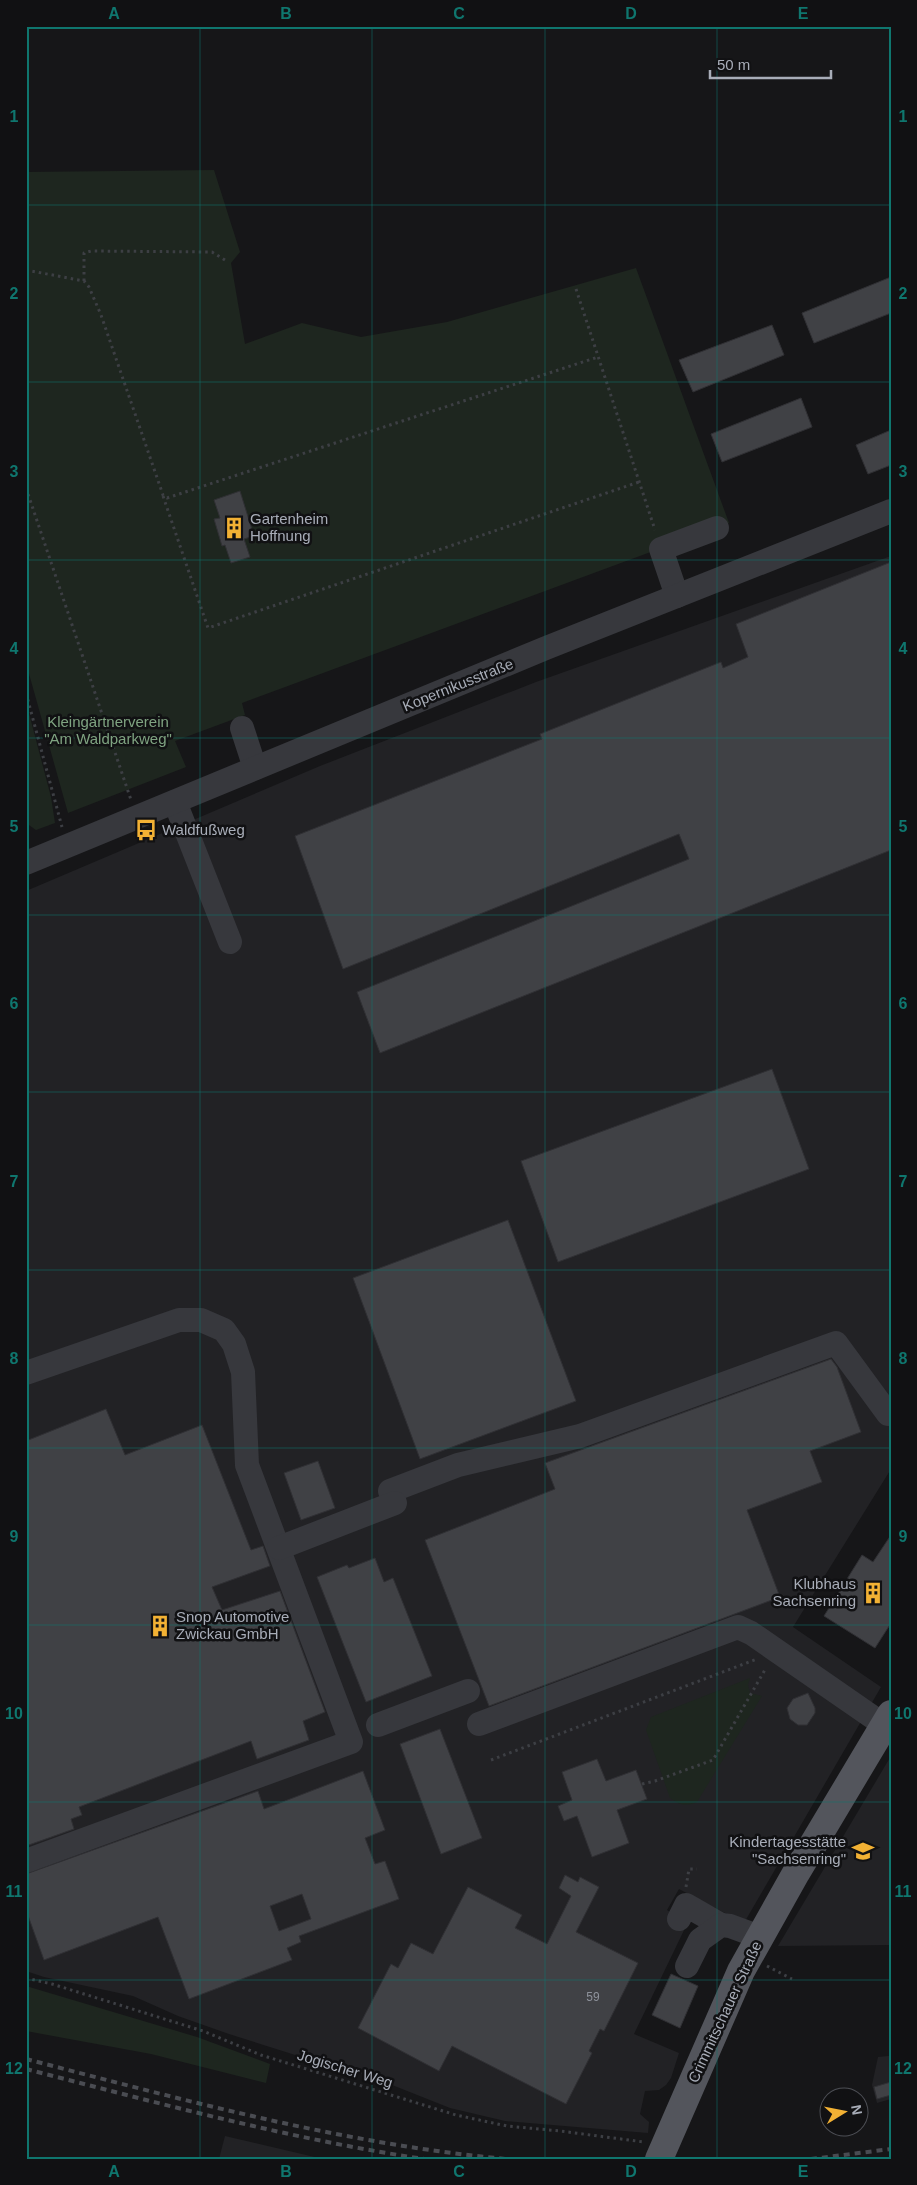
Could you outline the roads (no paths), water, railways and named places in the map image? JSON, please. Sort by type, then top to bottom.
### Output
[{"type":"main road","name":"Crimmitschauer Straße","points":[[662,2152],[741,1971],[888,1719]]},
{"type":"street","name":"Kopernikusstraße","points":[[26,863],[546,648],[891,511]]},
{"type":"street","points":[[677,596],[661,549],[717,528]]},
{"type":"street","points":[[242,728],[254,768]]},
{"type":"street","points":[[175,802],[230,942]]},
{"type":"street","points":[[26,1374],[179,1320],[201,1320],[224,1330],[234,1344],[243,1372],[247,1465],[351,1742],[26,1861]]},
{"type":"street","points":[[279,1548],[458,1466],[580,1436],[836,1343],[888,1414]]},
{"type":"street","points":[[479,1724],[738,1627],[750,1633],[771,1660],[888,1719]]},
{"type":"street","points":[[378,1725],[468,1691]]},
{"type":"street","points":[[679,1919],[686,1905],[721,1925],[730,1926],[760,1937]]},
{"type":"street","points":[[687,1966],[700,1940],[721,1925]]},
{"type":"railway","points":[[26,2059],[204,2105],[324,2132],[384,2143],[506,2159]]},
{"type":"railway","points":[[26,2069],[274,2131],[424,2159]]},
{"type":"railway","points":[[811,2159],[891,2149]]},
{"type":"place","name":"Gartenheim Hoffnung","points":[[234,528]]},
{"type":"place","name":"Waldfußweg","points":[[146,830]]},
{"type":"place","name":"Klubhaus Sachsenring","points":[[873,1593]]},
{"type":"place","name":"Snop Automotive Zwickau GmbH","points":[[160,1626]]},
{"type":"place","name":"Kindertagesstätte \"Sachsenring\"","points":[[863,1851]]},
{"type":"park label","name":"Kleingärtnerverein \"Am Waldparkweg\"","points":[[108,730]]}]
